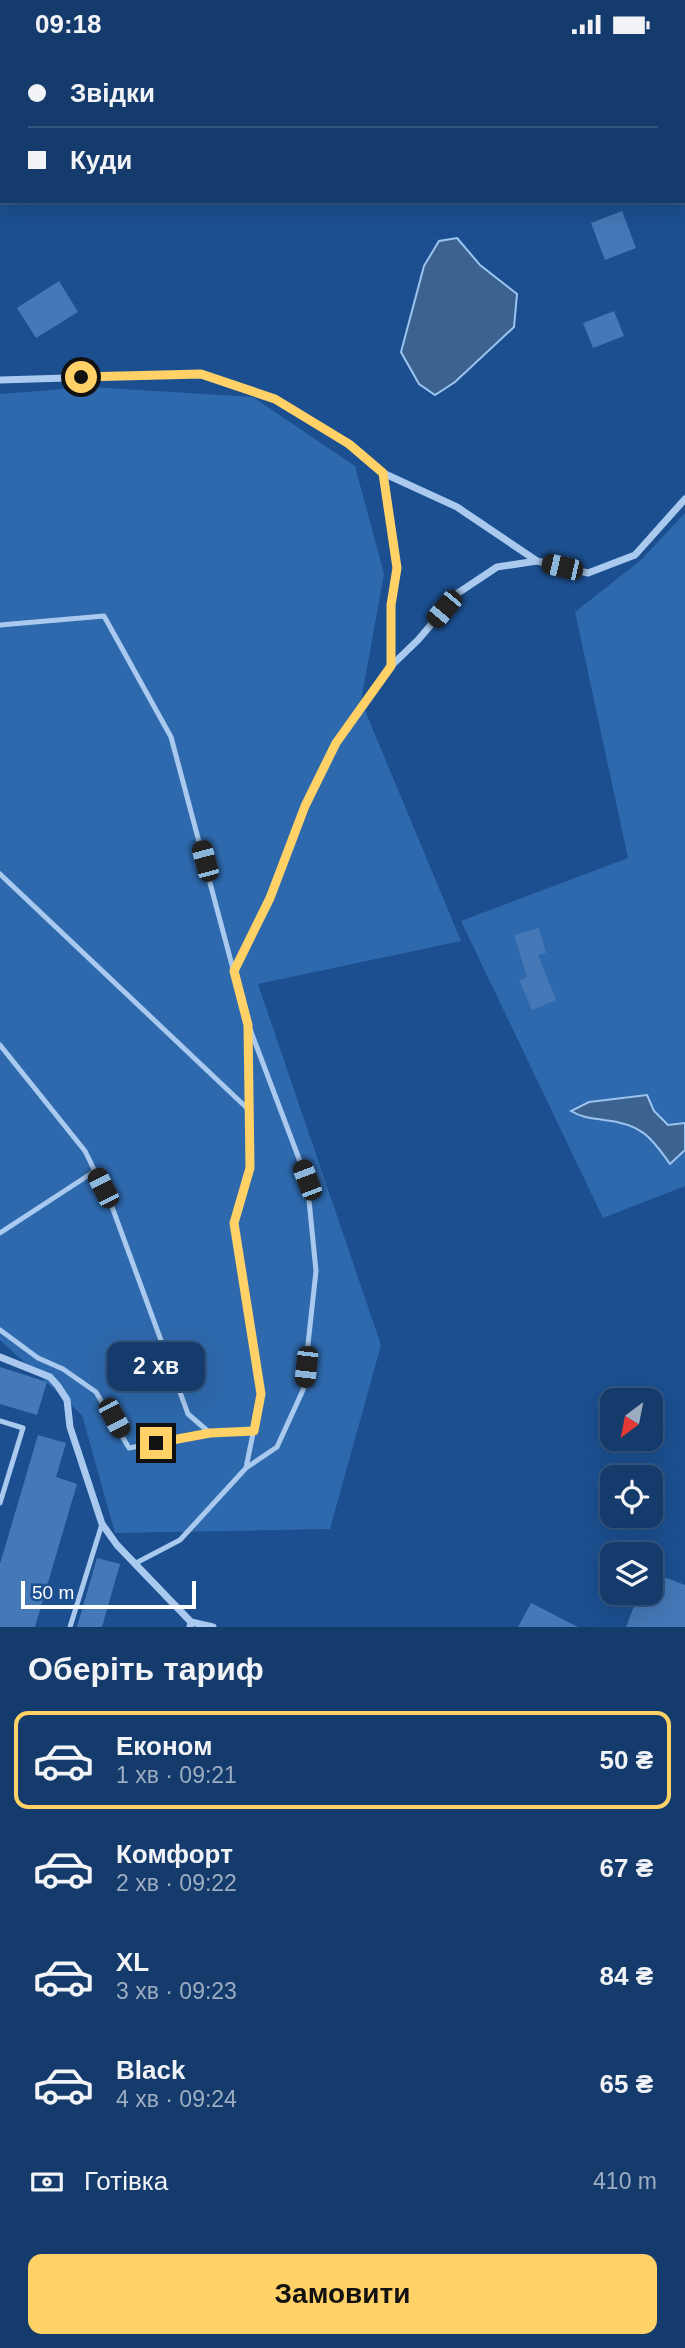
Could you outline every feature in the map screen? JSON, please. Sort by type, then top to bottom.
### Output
[{"type":"street","points":[[0,380],[201,374],[275,399],[349,444],[383,473],[457,507],[537,561],[588,573],[635,555],[685,499]]},
{"type":"street","points":[[383,473],[397,568],[391,605],[391,666]]},
{"type":"street","points":[[234,971],[270,898],[305,806],[336,743],[391,666],[418,640],[458,593],[497,567],[537,561]]},
{"type":"street","points":[[0,1357],[50,1377],[67,1400],[70,1427],[102,1524],[117,1545],[190,1624],[213,1627]]},
{"type":"lane","points":[[0,625],[104,616],[171,737],[248,1025],[307,1180],[316,1271],[303,1391],[277,1447],[246,1468],[180,1540],[136,1563]]},
{"type":"lane","points":[[0,874],[249,1110]]},
{"type":"lane","points":[[246,1468],[261,1394],[234,1223],[250,1168],[248,1025]]},
{"type":"lane","points":[[0,1045],[85,1151],[111,1204],[188,1414],[210,1433]]},
{"type":"lane","points":[[0,1233],[95,1171]]},
{"type":"lane","points":[[0,1330],[38,1358],[63,1369],[96,1392],[129,1448],[210,1433],[254,1431]]},
{"type":"lane","points":[[0,1421],[23,1428],[0,1503]]},
{"type":"lane","points":[[70,1627],[102,1524]]},
{"type":"shaded area","points":[[457,238],[480,265],[517,294],[514,327],[455,382],[435,395],[419,384],[401,352],[424,266],[439,241]]},
{"type":"shaded area","points":[[90,387],[253,397],[355,466],[384,574],[361,701],[461,941],[258,984],[381,1345],[330,1529],[115,1533],[82,1415],[0,1340],[0,394]]},
{"type":"shaded area","points":[[685,513],[685,1186],[603,1218],[461,921],[628,858],[575,612],[641,560]]},
{"type":"shaded area","points":[[647,1095],[654,1111],[668,1125],[685,1123],[685,1150],[670,1164],[650,1138],[635,1128],[571,1111],[589,1102]]},
{"type":"building","points":[[622,211],[636,248],[605,260],[591,223]]},
{"type":"building","points":[[59,281],[78,312],[36,338],[17,308]]},
{"type":"building","points":[[614,311],[624,336],[593,348],[583,323]]},
{"type":"building","points":[[539,928],[546,953],[538,955],[556,1000],[532,1010],[519,980],[527,977],[514,935]]},
{"type":"building","points":[[0,1367],[47,1382],[37,1415],[0,1404]]},
{"type":"building","points":[[38,1435],[66,1443],[56,1477],[77,1484],[35,1627],[0,1627],[0,1564]]},
{"type":"building","points":[[97,1558],[120,1564],[102,1627],[77,1627]]},
{"type":"building","points":[[663,1577],[685,1585],[685,1627],[626,1627],[634,1605],[663,1605]]},
{"type":"building","points":[[531,1603],[578,1627],[518,1627]]},
{"type":"route","points":[[81,377],[201,374],[275,399],[349,444],[383,473],[397,568],[391,605],[391,666],[336,743],[305,806],[270,898],[234,971],[248,1025],[250,1168],[234,1223],[261,1394],[254,1431],[210,1433],[156,1443]]}]
